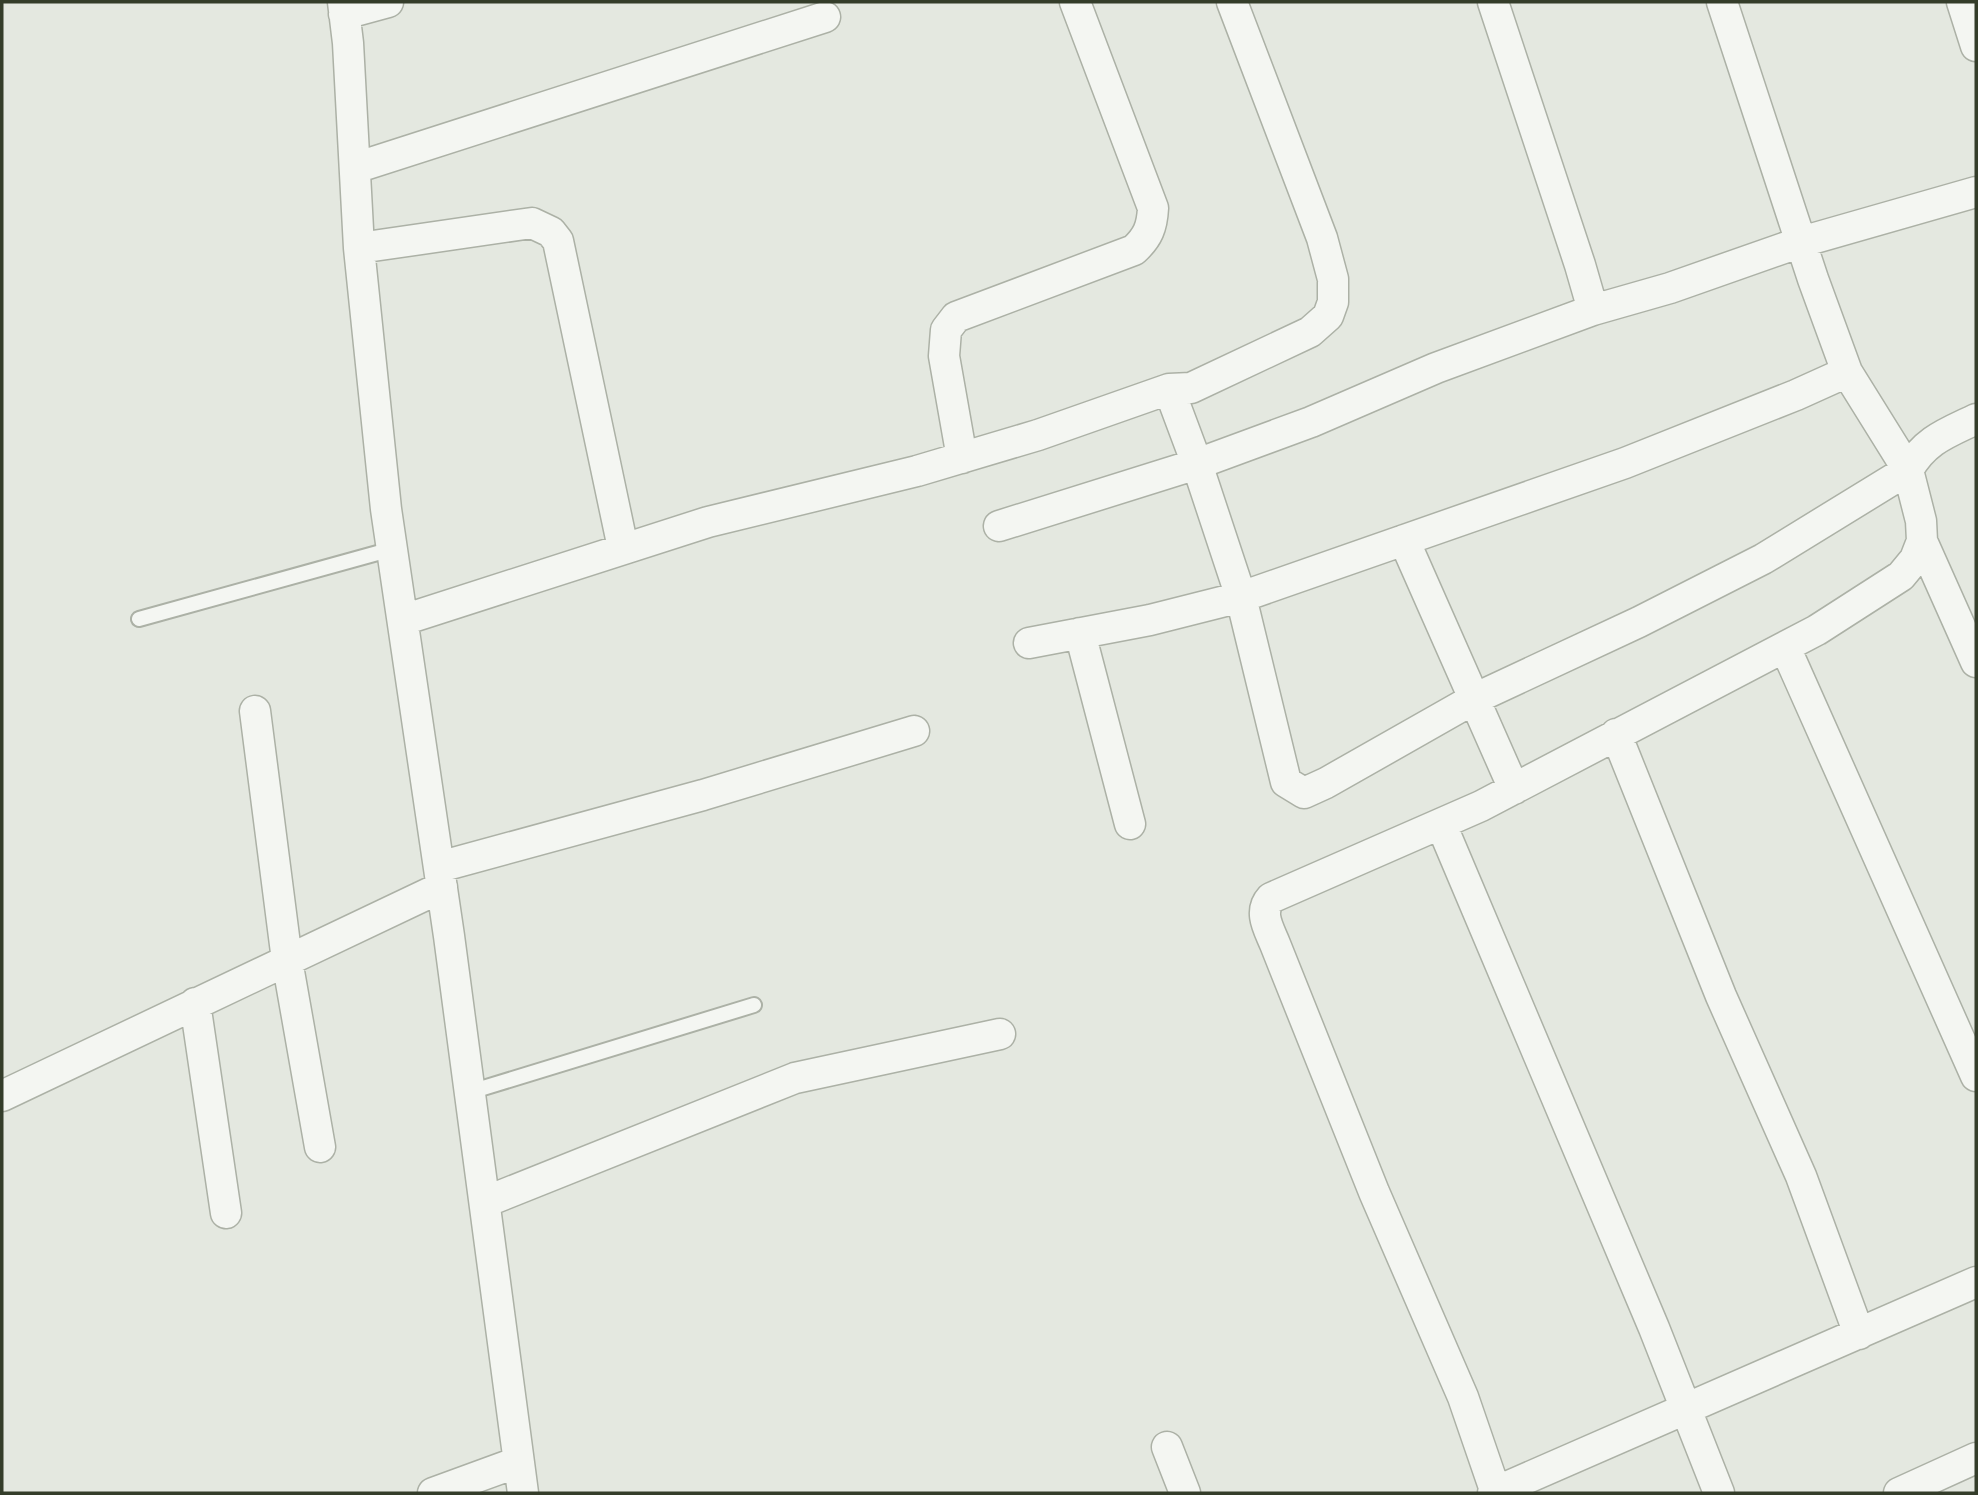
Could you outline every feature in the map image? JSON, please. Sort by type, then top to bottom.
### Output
[{"type":"street","points":[[388,2],[343,8],[359,248],[386,509],[470,1092],[523,1493]]},
{"type":"street","points":[[962,458],[944,356],[946,330],[956,317],[1134,250],[1146,239],[1152,224],[1153,208],[1075,2]]},
{"type":"street","points":[[403,620],[708,522],[917,471],[1038,435],[1169,390],[1191,388],[1310,332],[1328,316],[1333,302],[1333,279],[1322,238],[1232,2]]},
{"type":"street","points":[[1493,2],[1593,310]]},
{"type":"street","points":[[1722,2],[1847,372],[1908,470],[1921,521],[1922,541],[1976,662]]},
{"type":"street","points":[[1962,2],[1976,46]]},
{"type":"street","points":[[355,167],[825,17]]},
{"type":"street","points":[[999,526],[1197,464],[1311,422],[1436,368],[1593,310],[1670,288],[1801,242],[1976,192]]},
{"type":"street","points":[[359,248],[532,223],[551,232],[558,241],[623,548]]},
{"type":"street","points":[[1029,643],[1150,620],[1241,597],[1625,463],[1847,372]]},
{"type":"street","points":[[1169,390],[1197,464],[1241,597],[1286,782],[1304,793],[1474,699],[1639,622],[1763,559],[1908,470],[1917,455],[1934,439],[1976,419]]},
{"type":"street","points":[[1404,540],[1514,789]]},
{"type":"street","points":[[1922,541],[1915,559],[1901,576],[1817,630],[1514,789],[1271,898],[1264,907],[1264,915],[1374,1192],[1463,1397],[1494,1493],[1976,1282]]},
{"type":"street","points":[[1080,633],[1130,824]]},
{"type":"street","points":[[1785,647],[1976,1076]]},
{"type":"street","points":[[255,711],[287,960],[320,1147]]},
{"type":"street","points":[[2,1096],[287,960],[440,877],[914,731]]},
{"type":"street","points":[[1616,734],[1721,996],[1801,1175],[1859,1334]]},
{"type":"street","points":[[1441,824],[1654,1328],[1719,1493]]},
{"type":"street","points":[[195,1003],[226,1213]]},
{"type":"street","points":[[485,1202],[795,1078],[1000,1034]]},
{"type":"street","points":[[1167,1447],[1185,1493]]},
{"type":"street","points":[[1915,1490],[1976,1458]]},
{"type":"street","points":[[433,1493],[518,1462]]},
{"type":"lane","points":[[139,619],[392,549]]},
{"type":"lane","points":[[470,1092],[754,1005]]}]
